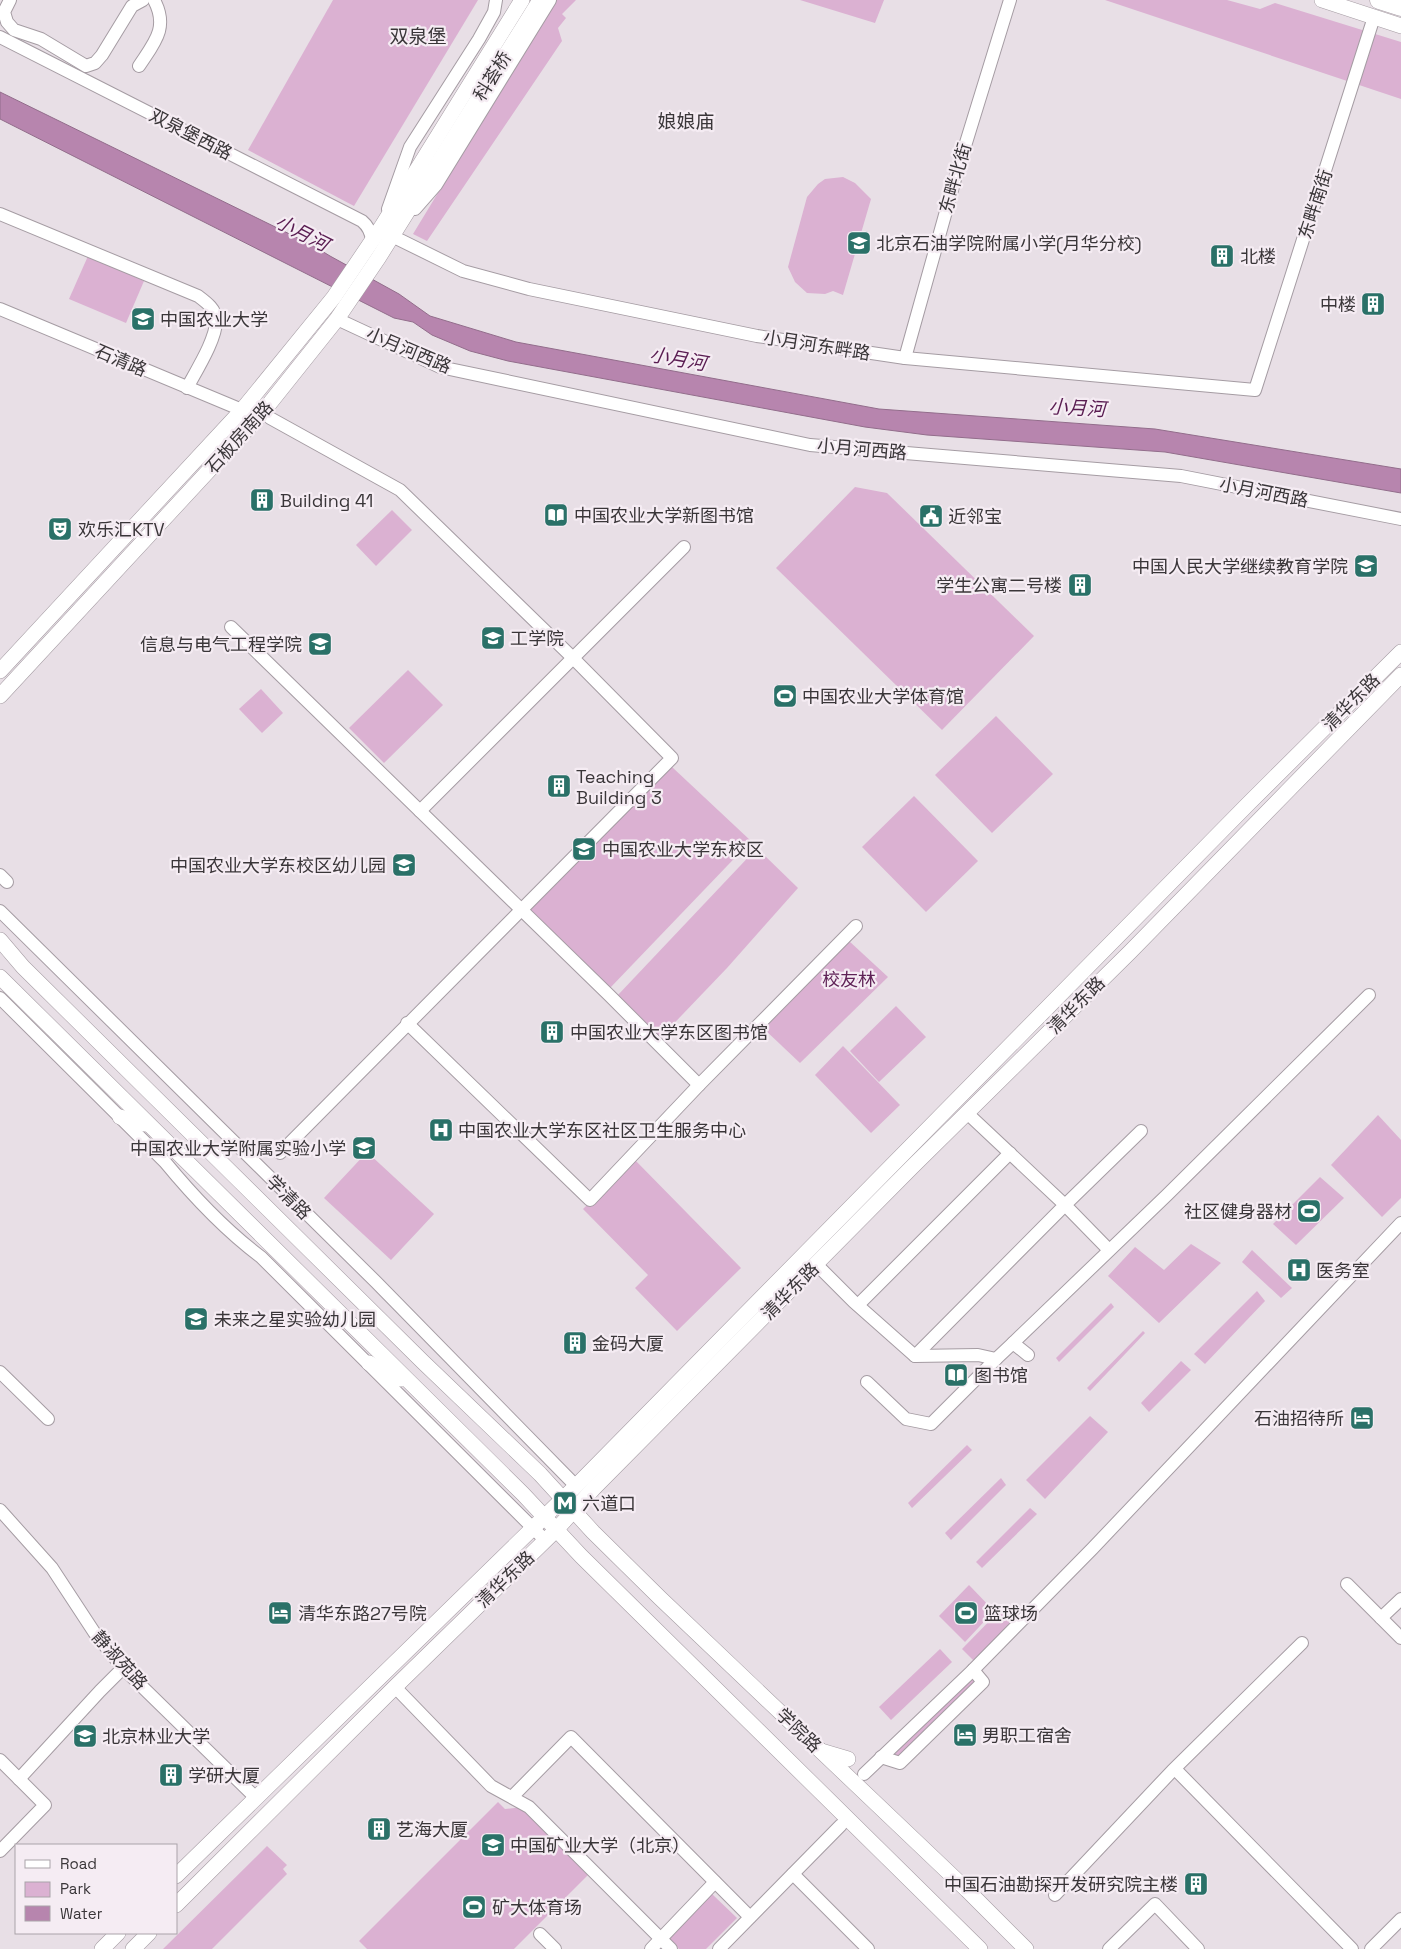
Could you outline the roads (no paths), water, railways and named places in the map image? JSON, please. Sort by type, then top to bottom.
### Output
[{"type":"highway","points":[[1380,0],[1401,7]]},
{"type":"main road","name":"科荟桥","points":[[431,145],[522,0]]},
{"type":"main road","name":"科荟桥","points":[[446,152],[540,0]]},
{"type":"main road","points":[[1322,0],[1401,26]]},
{"type":"main road","name":"石板房南路","points":[[0,696],[262,413],[337,319],[375,263],[431,145]]},
{"type":"main road","name":"石板房南路","points":[[0,671],[242,410],[334,296],[372,240],[389,232],[446,152]]},
{"type":"main road","name":"清华东路","points":[[178,1874],[563,1499],[1250,802],[1401,652]]},
{"type":"main road","name":"清华东路","points":[[178,1903],[556,1530],[573,1510],[816,1264],[1137,945],[1401,675]]},
{"type":"main road","points":[[1250,802],[1263,817]]},
{"type":"main road","name":"学清路","points":[[0,940],[23,967],[423,1362],[540,1474],[573,1510]]},
{"type":"main road","points":[[0,977],[544,1517]]},
{"type":"main road","points":[[120,1117],[149,1126]]},
{"type":"main road","points":[[369,1363],[386,1373],[408,1382]]},
{"type":"main road","name":"学院路","points":[[573,1510],[660,1598],[1026,1949]]},
{"type":"main road","name":"学院路","points":[[544,1517],[980,1949]]},
{"type":"main road","points":[[742,1714],[756,1740]]},
{"type":"main road","points":[[820,1751],[848,1759]]},
{"type":"main road","points":[[869,1779],[882,1810]]},
{"type":"main road","points":[[260,1821],[256,1797],[279,1802]]},
{"type":"main road","points":[[102,1949],[117,1934]]},
{"type":"main road","points":[[133,1949],[148,1934]]},
{"type":"street","points":[[10,0],[4,12],[7,22],[14,30],[41,40],[86,66],[95,63],[102,55],[132,6],[143,0]]},
{"type":"street","points":[[139,66],[156,41],[161,28],[160,13],[154,0]]},
{"type":"street","points":[[389,232],[410,147],[494,12],[496,0]]},
{"type":"street","points":[[389,232],[436,185],[550,0]]},
{"type":"street","name":"东畔北街","points":[[905,358],[957,172],[1010,0]]},
{"type":"street","name":"东畔南街","points":[[1255,390],[1374,17]]},
{"type":"street","name":"双泉堡西路","points":[[0,38],[362,221],[367,225],[372,240]]},
{"type":"street","points":[[0,214],[198,296],[210,304],[217,319],[211,340],[187,388]]},
{"type":"street","name":"小月河东畔路","points":[[389,232],[463,271],[529,290],[757,336],[905,358],[1255,390]]},
{"type":"street","name":"石清路","points":[[0,310],[242,410]]},
{"type":"street","name":"小月河西路","points":[[337,319],[440,367],[810,445],[1181,476],[1401,519]]},
{"type":"street","points":[[270,418],[400,490],[573,658],[672,758],[280,1153]]},
{"type":"street","points":[[420,811],[684,547]]},
{"type":"street","points":[[231,627],[699,1085]]},
{"type":"street","name":"学清路","points":[[0,911],[376,1282],[576,1486]]},
{"type":"street","points":[[407,1024],[590,1200],[699,1085],[856,926]]},
{"type":"street","points":[[867,1382],[906,1419],[931,1424],[996,1359],[1168,1195],[1369,995]]},
{"type":"street","points":[[0,998],[165,1162],[186,1187],[261,1257],[369,1363],[545,1540]]},
{"type":"street","points":[[967,1113],[1065,1205],[1109,1250]]},
{"type":"street","points":[[915,1356],[1140,1131]]},
{"type":"street","points":[[858,1305],[1010,1153]]},
{"type":"street","points":[[869,1779],[881,1757],[973,1670],[1169,1469],[1401,1223]]},
{"type":"street","points":[[816,1264],[915,1356],[978,1355],[996,1359]]},
{"type":"street","points":[[1013,1343],[1028,1355]]},
{"type":"street","points":[[0,1372],[48,1419]]},
{"type":"street","name":"静淑苑路","points":[[0,1510],[52,1568],[94,1632],[124,1668],[256,1797]]},
{"type":"street","points":[[1347,1584],[1401,1638]]},
{"type":"street","points":[[1381,1618],[1401,1599]]},
{"type":"street","points":[[1055,1895],[1175,1769],[1302,1643]]},
{"type":"street","points":[[19,1779],[124,1668]]},
{"type":"street","points":[[395,1687],[491,1786],[513,1796],[529,1807],[671,1949]]},
{"type":"street","points":[[513,1796],[571,1737],[750,1917]]},
{"type":"street","points":[[0,1760],[46,1805],[0,1851]]},
{"type":"street","points":[[1175,1769],[1352,1949]]},
{"type":"street","points":[[719,1949],[841,1825]]},
{"type":"street","points":[[793,1874],[866,1948]]},
{"type":"street","points":[[650,1949],[715,1882]]},
{"type":"street","points":[[1109,1949],[1155,1904],[1198,1949]]},
{"type":"street","points":[[1371,1949],[1401,1919]]},
{"type":"street","points":[[540,1934],[555,1949]]},
{"type":"water","points":[[0,92],[312,245],[399,294],[430,316],[516,342],[879,409],[1155,429],[1401,469],[1401,493],[1165,452],[927,435],[865,427],[508,361],[470,351],[432,335],[413,322],[394,318],[0,119]]},
{"type":"place","name":"北京石油学院附属小学(月华分校)","points":[[859,243]]},
{"type":"place","name":"北楼","points":[[1222,256]]},
{"type":"place","name":"中楼","points":[[1373,304]]},
{"type":"place","name":"中国农业大学","points":[[143,319]]},
{"type":"place","name":"Building 41","points":[[262,500]]},
{"type":"place","name":"中国农业大学新图书馆","points":[[556,515]]},
{"type":"place","name":"近邻宝","points":[[931,516]]},
{"type":"place","name":"欢乐汇KTV","points":[[60,529]]},
{"type":"place","name":"中国人民大学继续教育学院","points":[[1366,566]]},
{"type":"place","name":"学生公寓二号楼","points":[[1080,585]]},
{"type":"place","name":"工学院","points":[[493,638]]},
{"type":"place","name":"信息与电气工程学院","points":[[320,644]]},
{"type":"place","name":"中国农业大学体育馆","points":[[785,696]]},
{"type":"place","name":"Teaching Building 3","points":[[559,786]]},
{"type":"place","name":"中国农业大学东校区","points":[[584,849]]},
{"type":"place","name":"中国农业大学东校区幼儿园","points":[[404,865]]},
{"type":"place","name":"中国农业大学东区图书馆","points":[[552,1032]]},
{"type":"place","name":"中国农业大学东区社区卫生服务中心","points":[[441,1130]]},
{"type":"place","name":"中国农业大学附属实验小学","points":[[364,1148]]},
{"type":"place","name":"社区健身器材","points":[[1309,1211]]},
{"type":"place","name":"医务室","points":[[1299,1270]]},
{"type":"place","name":"未来之星实验幼儿园","points":[[196,1319]]},
{"type":"place","name":"金码大厦","points":[[575,1343]]},
{"type":"place","name":"图书馆","points":[[956,1375]]},
{"type":"place","name":"石油招待所","points":[[1362,1418]]},
{"type":"place","name":"六道口","points":[[565,1503]]},
{"type":"place","name":"清华东路27号院","points":[[280,1613]]},
{"type":"place","name":"篮球场","points":[[966,1613]]},
{"type":"place","name":"男职工宿舍","points":[[965,1735]]},
{"type":"place","name":"北京林业大学","points":[[85,1736]]},
{"type":"place","name":"学研大厦","points":[[171,1775]]},
{"type":"place","name":"艺海大厦","points":[[379,1829]]},
{"type":"place","name":"中国矿业大学（北京）","points":[[493,1845]]},
{"type":"place","name":"中国石油勘探开发研究院主楼","points":[[1196,1884]]},
{"type":"place","name":"矿大体育场","points":[[474,1907]]},
{"type":"district","name":"双泉堡","points":[[418,36]]},
{"type":"district","name":"娘娘庙","points":[[686,121]]},
{"type":"water label","name":"小月河","points":[[302,233]]},
{"type":"water label","name":"小月河","points":[[678,359]]},
{"type":"water label","name":"小月河","points":[[1077,408]]},
{"type":"park label","name":"校友林","points":[[849,979]]}]
